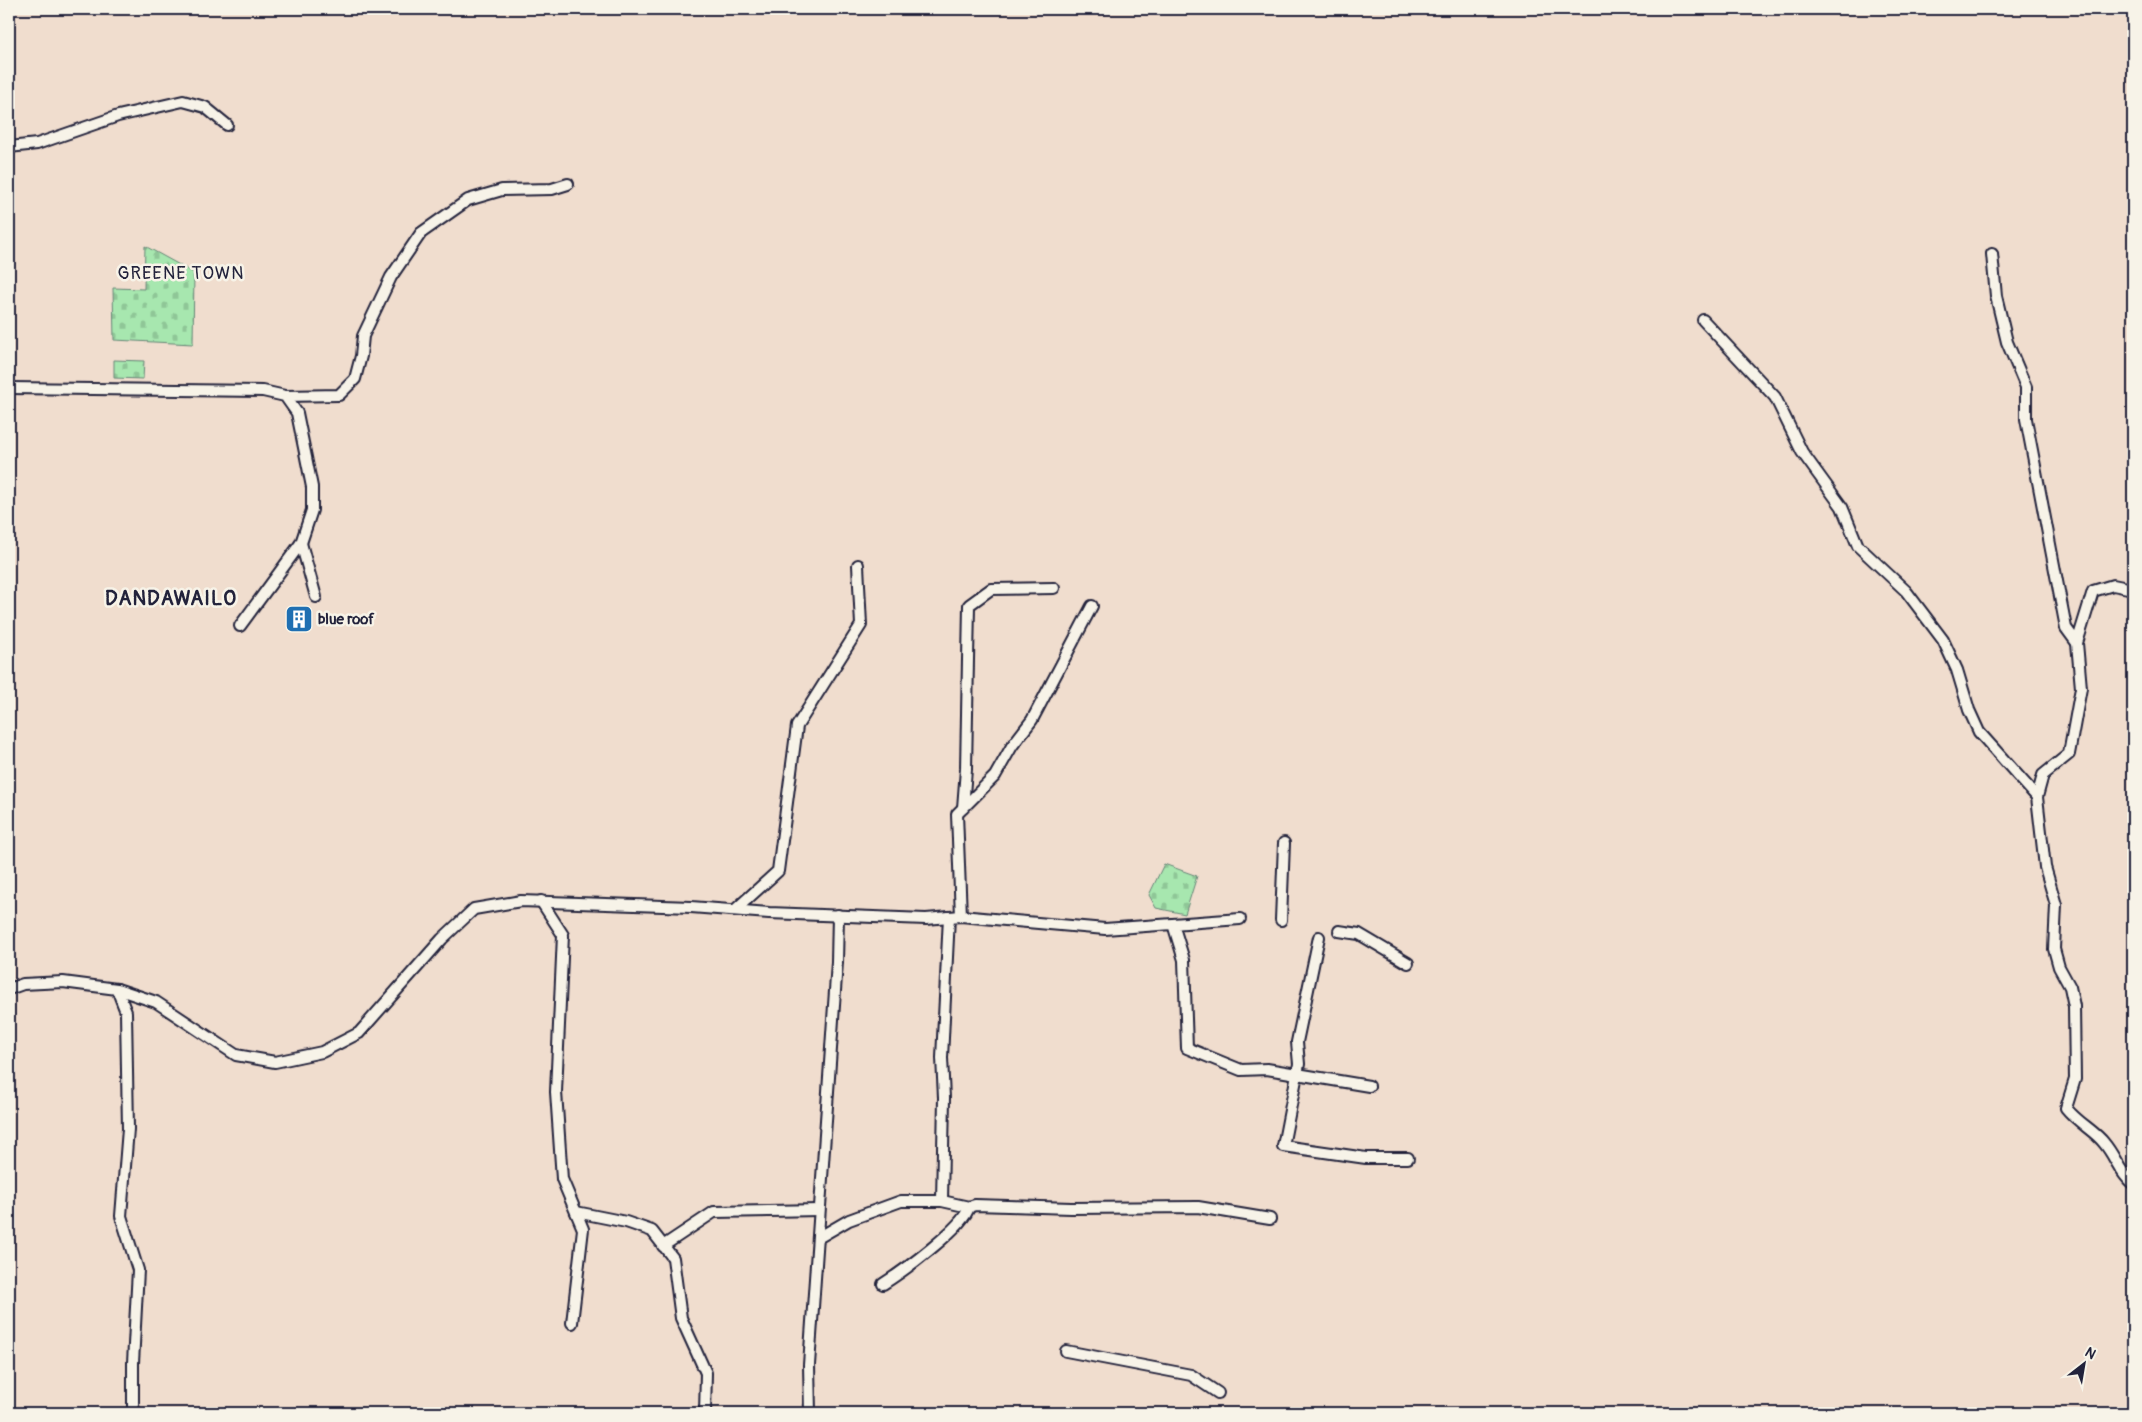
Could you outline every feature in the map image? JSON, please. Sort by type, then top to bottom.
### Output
[{"type":"street","points":[[9,147],[38,144],[118,116],[183,101],[205,107],[227,125]]},
{"type":"street","points":[[9,388],[263,391],[285,396],[339,395],[355,379],[361,356],[363,336],[391,277],[421,233],[468,200],[502,190],[552,189],[568,184]]},
{"type":"street","points":[[1992,254],[1996,296],[2007,342],[2026,388],[2026,419],[2066,628],[2077,643]]},
{"type":"street","points":[[1703,320],[1775,397],[1802,452],[1842,507],[1858,546],[1906,591],[1943,640],[1957,670],[1968,710],[1979,732],[2037,797]]},
{"type":"street","points":[[240,626],[301,544],[312,510],[312,488],[297,413],[285,396]]},
{"type":"street","points":[[301,544],[316,596]]},
{"type":"street","points":[[735,910],[778,872],[797,726],[861,625],[858,565]]},
{"type":"street","points":[[2133,588],[2113,585],[2093,590],[2077,643],[2082,688],[2069,754],[2044,775],[2037,797],[2045,867],[2056,905],[2054,949],[2059,967],[2070,987],[2074,1006],[2074,1079],[2066,1108],[2077,1122],[2104,1142],[2122,1174],[2133,1184]]},
{"type":"street","points":[[964,808],[969,605],[991,589],[1054,588]]},
{"type":"street","points":[[961,916],[957,814],[995,776],[1012,746],[1032,720],[1092,606]]},
{"type":"street","points":[[1281,920],[1284,843]]},
{"type":"street","points":[[9,987],[12,988],[23,984],[64,982],[118,989],[156,1002],[236,1055],[275,1062],[322,1052],[359,1033],[442,939],[474,910],[521,901],[926,919],[961,916],[1105,929],[1240,919]]},
{"type":"street","points":[[541,901],[563,936],[556,1092],[562,1179],[583,1229],[572,1323]]},
{"type":"street","points":[[810,1413],[809,1365],[837,962],[838,915]]},
{"type":"street","points":[[942,1201],[944,1098],[942,1058],[950,917]]},
{"type":"street","points":[[1173,924],[1184,960],[1186,1048],[1241,1070],[1267,1069],[1369,1086]]},
{"type":"street","points":[[1339,930],[1359,934],[1408,963]]},
{"type":"street","points":[[1319,937],[1297,1042],[1299,1064],[1283,1146],[1366,1158],[1408,1158]]},
{"type":"street","points":[[118,989],[126,1012],[127,1041],[128,1129],[121,1216],[138,1270],[132,1406],[135,1413]]},
{"type":"street","points":[[818,1238],[849,1220],[901,1202],[942,1201],[969,1207],[975,1205],[1071,1208],[1198,1207],[1270,1219]]},
{"type":"street","points":[[883,1284],[899,1274],[967,1216],[969,1207]]},
{"type":"street","points":[[664,1246],[714,1212],[819,1210]]},
{"type":"street","points":[[576,1212],[626,1222],[652,1231],[673,1258],[681,1318],[706,1373],[705,1413]]},
{"type":"street","points":[[1066,1351],[1191,1375],[1218,1393]]},
{"type":"green space","points":[[145,246],[194,273],[193,344],[114,340],[113,288],[144,289]]},
{"type":"green space","points":[[114,360],[144,361],[143,379],[114,378]]},
{"type":"green space","points":[[1164,864],[1197,876],[1185,914],[1156,908],[1149,895]]},
{"type":"place","name":"blue roof","points":[[299,619]]},
{"type":"district","name":"GREENE TOWN","points":[[181,273]]},
{"type":"district","name":"DANDAWAILO","points":[[171,598]]}]
